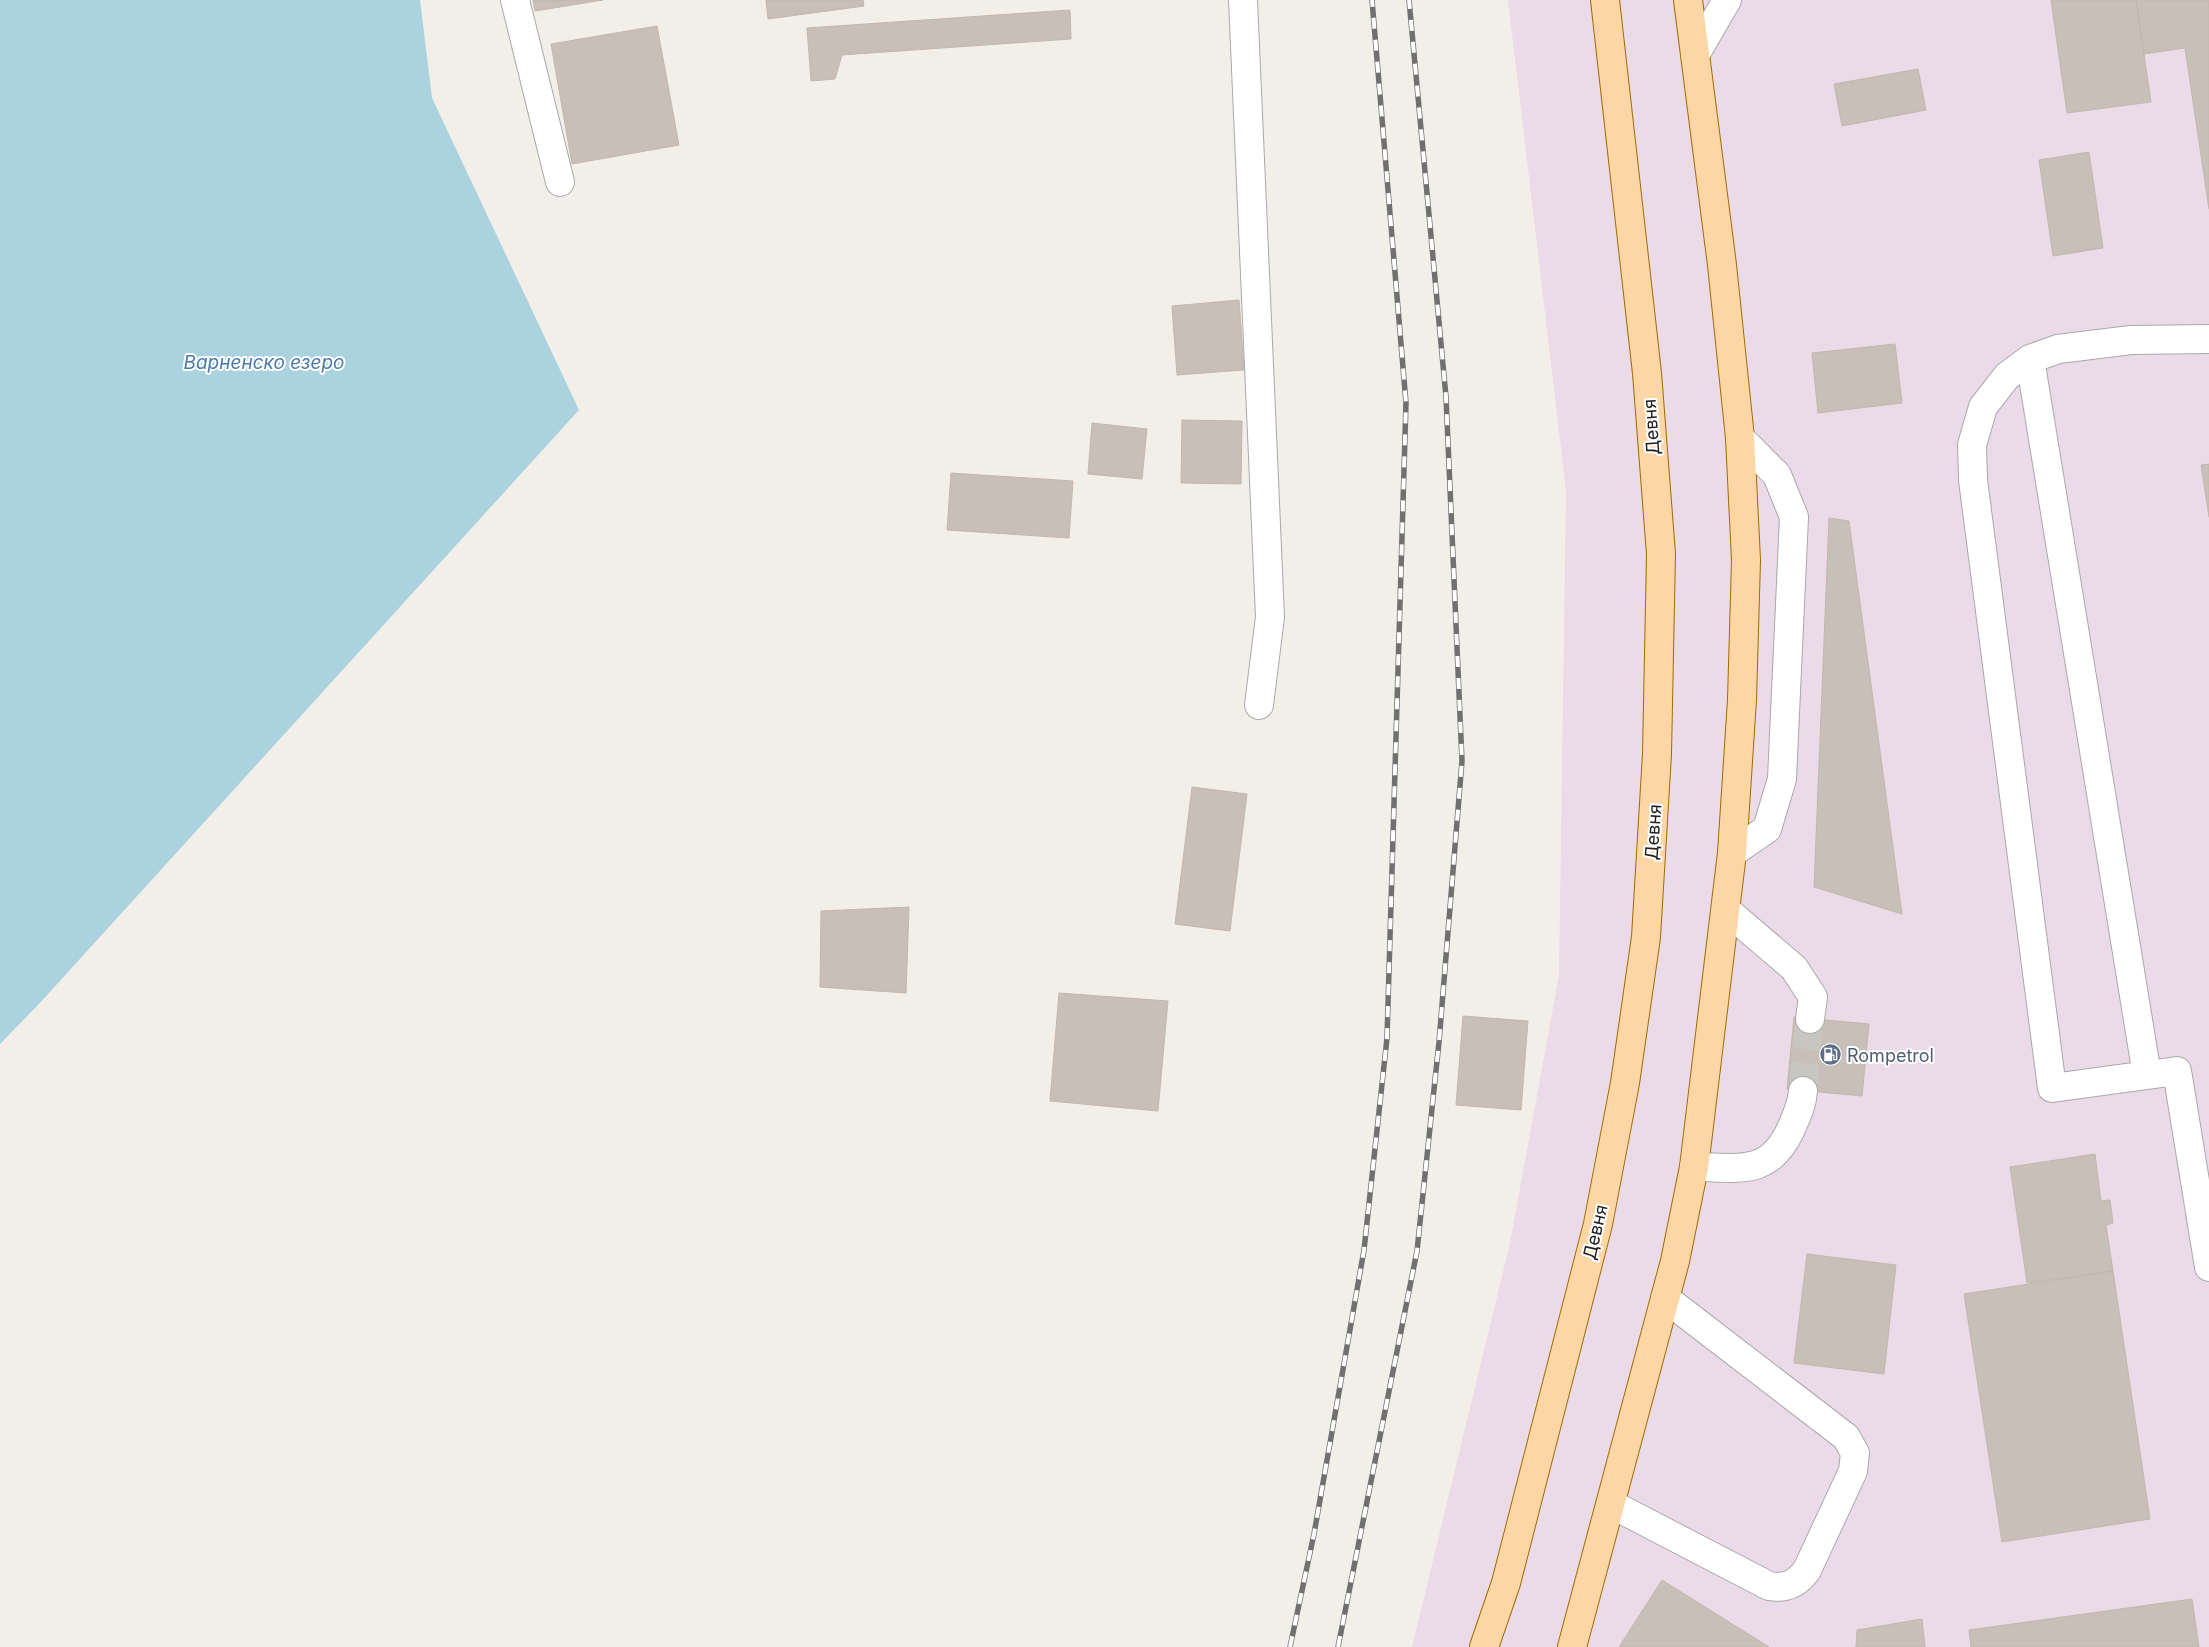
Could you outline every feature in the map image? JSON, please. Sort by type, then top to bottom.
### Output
[{"type":"main road","name":"Девня","points":[[1484,1647],[1506,1583],[1598,1224],[1624,1083],[1646,937],[1658,754],[1661,554],[1647,373],[1606,0]]},
{"type":"main road","points":[[1572,1647],[1665,1298],[1694,1168],[1732,853],[1742,700],[1746,560],[1740,438],[1722,265],[1688,0]]},
{"type":"lane","points":[[515,0],[560,182]]},
{"type":"lane","points":[[1244,0],[1251,384],[1270,617],[1259,706]]},
{"type":"lane","points":[[1695,55],[1727,0]]},
{"type":"lane","points":[[2209,340],[2131,340],[2058,349],[2030,359],[2007,376],[1983,407],[1972,445],[1973,480],[2052,1088],[2177,1071],[2209,1267]]},
{"type":"lane","points":[[2030,359],[2147,1075]]},
{"type":"lane","points":[[1732,853],[1767,830],[1782,779],[1794,517],[1777,475],[1740,438]]},
{"type":"lane","points":[[1726,910],[1794,968],[1813,997],[1810,1018]]},
{"type":"lane","points":[[1694,1168],[1742,1167],[1765,1163],[1782,1146],[1802,1104],[1803,1091]]},
{"type":"lane","points":[[1611,1504],[1769,1586],[1787,1586],[1795,1583],[1807,1570],[1853,1471],[1855,1453],[1846,1437],[1665,1298]]},
{"type":"shaded area","points":[[1508,0],[2209,0],[2209,1647],[1412,1647],[1510,1243],[1559,975],[1566,491]]},
{"type":"water","name":"Варненско езеро","points":[[0,0],[420,0],[432,98],[579,410],[38,1005],[0,1044]]},
{"type":"building","points":[[533,0],[603,0],[535,11]]},
{"type":"building","points":[[766,0],[863,0],[864,6],[768,19]]},
{"type":"building","points":[[2051,0],[2136,0],[2151,102],[2067,113]]},
{"type":"building","points":[[2136,0],[2209,0],[2209,209],[2185,48],[2144,54]]},
{"type":"building","points":[[1070,10],[1071,39],[842,55],[835,79],[811,81],[807,28]]},
{"type":"building","points":[[657,26],[679,145],[572,164],[551,44]]},
{"type":"building","points":[[1918,69],[1926,110],[1842,126],[1834,84]]},
{"type":"building","points":[[2089,152],[2103,248],[2053,256],[2039,160]]},
{"type":"building","points":[[1239,300],[1244,370],[1177,375],[1172,306]]},
{"type":"building","points":[[1895,344],[1902,403],[1818,413],[1812,353]]},
{"type":"building","points":[[1182,420],[1242,421],[1241,484],[1181,483]]},
{"type":"building","points":[[1092,423],[1147,429],[1142,479],[1088,474]]},
{"type":"building","points":[[2209,464],[2209,517],[2201,465]]},
{"type":"building","points":[[951,473],[1073,481],[1069,538],[947,530]]},
{"type":"building","points":[[1829,518],[1849,521],[1902,914],[1814,887]]},
{"type":"building","points":[[1192,787],[1247,794],[1230,931],[1175,924]]},
{"type":"building","points":[[909,907],[906,993],[820,987],[821,911]]},
{"type":"building","points":[[1059,993],[1168,1001],[1158,1111],[1050,1101]]},
{"type":"building","points":[[1463,1016],[1528,1021],[1521,1110],[1456,1105]]},
{"type":"building","points":[[1794,1017],[1869,1024],[1862,1096],[1787,1089]]},
{"type":"building","points":[[2095,1154],[2101,1201],[2110,1200],[2113,1223],[2106,1225],[2113,1271],[2027,1283],[2010,1167]]},
{"type":"building","points":[[1807,1254],[1896,1265],[1884,1374],[1794,1363]]},
{"type":"building","points":[[2113,1271],[2150,1519],[2002,1542],[1964,1294]]},
{"type":"building","points":[[1662,1580],[1769,1647],[1619,1647]]},
{"type":"building","points":[[2192,1599],[2199,1647],[1971,1647],[1969,1630]]},
{"type":"building","points":[[1922,1619],[1925,1647],[1856,1647],[1857,1630]]},
{"type":"tunnel","points":[[1803,1091],[1810,1019]]},
{"type":"railway","points":[[1290,1647],[1314,1534],[1364,1250],[1387,1038],[1406,403],[1372,0]]},
{"type":"railway","points":[[1338,1647],[1417,1251],[1439,1042],[1462,761],[1446,397],[1409,0]]},
{"type":"place","name":"Rompetrol","points":[[1831,1055]]}]
